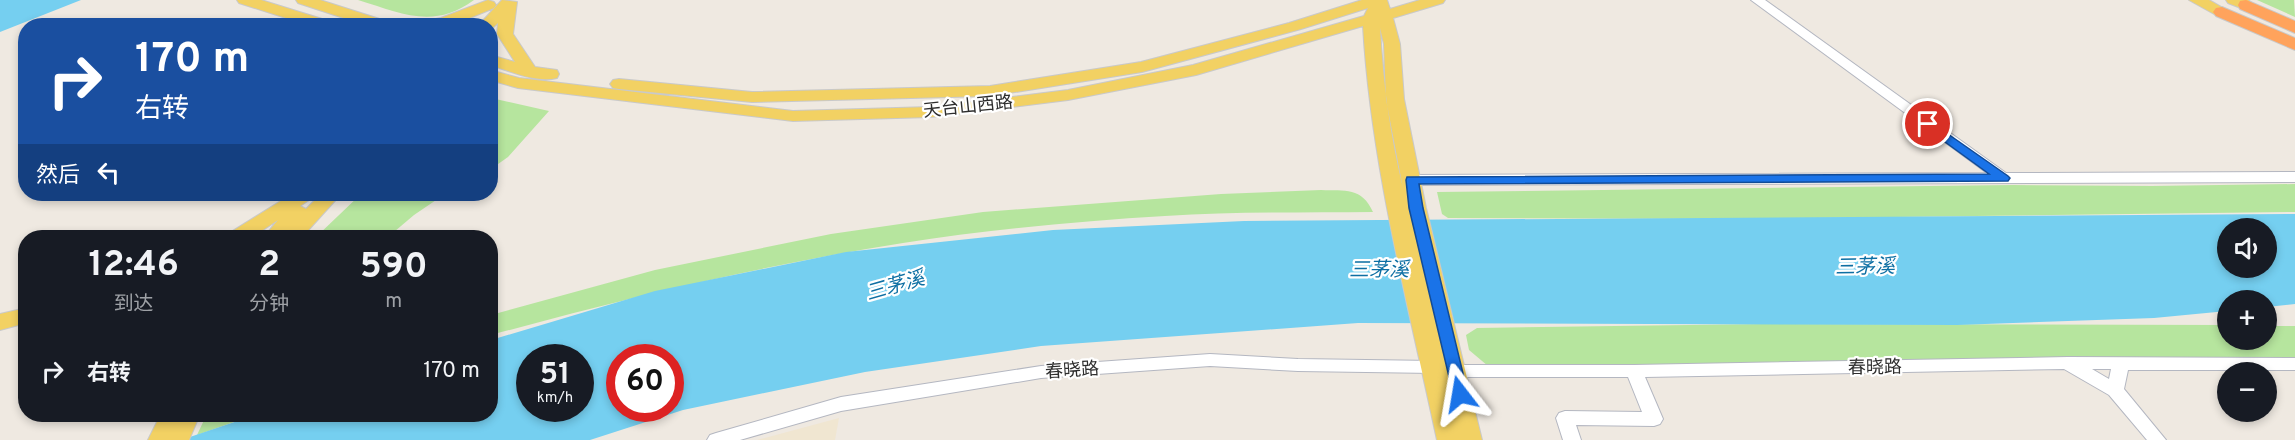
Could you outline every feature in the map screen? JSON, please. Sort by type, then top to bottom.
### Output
[{"type":"highway","points":[[2234,6],[2295,28]]},
{"type":"highway","points":[[2234,6],[2295,45]]},
{"type":"main road","points":[[245,0],[303,18]]},
{"type":"main road","points":[[304,0],[361,18]]},
{"type":"main road","name":"天台山西路","points":[[498,75],[523,77],[686,106],[793,116],[931,112],[1142,67],[1294,26],[1379,7],[1437,0]]},
{"type":"main road","points":[[2196,0],[2234,6]]},
{"type":"main road","points":[[456,18],[500,2]]},
{"type":"main road","points":[[479,18],[500,2]]},
{"type":"main road","points":[[491,18],[500,2]]},
{"type":"main road","points":[[498,82],[523,77],[505,34],[500,2]]},
{"type":"main road","points":[[1379,7],[1392,44],[1395,99],[1412,180],[1408,208]]},
{"type":"main road","points":[[1379,7],[1375,84],[1383,142],[1408,208],[1444,369],[1470,440]]},
{"type":"main road","name":"天台山西路","points":[[990,98],[1068,95],[1207,67],[1379,7]]},
{"type":"main road","points":[[1195,52],[1207,67]]},
{"type":"main road","name":"天台山西路","points":[[498,64],[523,77]]},
{"type":"main road","points":[[249,230],[294,201]]},
{"type":"main road","points":[[280,230],[306,201]]},
{"type":"main road","points":[[298,230],[324,201]]},
{"type":"main road","points":[[0,314],[18,308]]},
{"type":"main road","points":[[0,322],[18,317]]},
{"type":"main road","points":[[1444,369],[1449,440]]},
{"type":"main road","points":[[172,422],[172,439]]},
{"type":"main road","points":[[172,439],[184,422]]},
{"type":"street","points":[[1757,0],[2004,178]]},
{"type":"street","points":[[1412,180],[2295,177]]},
{"type":"street","name":"春晓路","points":[[716,440],[841,404],[1041,372],[1210,360],[1444,369],[1634,371],[2068,363],[2295,363]]},
{"type":"street","points":[[2068,363],[2115,390],[2157,440]]},
{"type":"street","points":[[2115,390],[2121,364]]},
{"type":"street","points":[[1572,440],[1565,418],[1654,418],[1634,371]]},
{"type":"shaded area","points":[[839,418],[835,440],[757,440]]},
{"type":"green space","points":[[358,0],[474,0],[459,9],[431,17],[403,14]]},
{"type":"green space","points":[[2257,0],[2294,0],[2295,17]]},
{"type":"green space","points":[[498,100],[549,111],[508,157],[498,164]]},
{"type":"green space","points":[[2295,184],[2295,212],[1731,219],[1448,218],[1442,214],[1437,192],[2013,185]]},
{"type":"green space","points":[[1345,191],[1364,198],[1373,212],[1191,214],[1066,223],[935,238],[747,272],[644,295],[498,333],[498,313],[655,270],[831,234],[983,212],[1221,194]]},
{"type":"green space","points":[[354,201],[435,201],[396,230],[323,230]]},
{"type":"green space","points":[[1762,324],[2217,325],[2217,350],[2277,350],[2277,326],[2295,326],[2295,358],[2121,364],[1488,366],[1469,350],[1466,335],[1477,328]]},
{"type":"green space","points":[[203,422],[234,422],[197,435]]},
{"type":"water","points":[[0,0],[81,0],[35,18],[18,18],[18,25],[0,32]]},
{"type":"water","name":"三茅溪","points":[[2295,214],[2295,304],[2277,306],[2277,290],[2217,290],[2217,312],[2154,318],[1957,325],[1358,323],[1041,346],[865,372],[684,410],[684,344],[606,344],[606,422],[646,422],[590,440],[181,440],[234,422],[498,422],[498,338],[655,291],[846,252],[1053,230],[1244,221]]},
{"type":"route","points":[[1460,394],[1416,208],[1412,180],[2004,178],[1928,124]]}]
